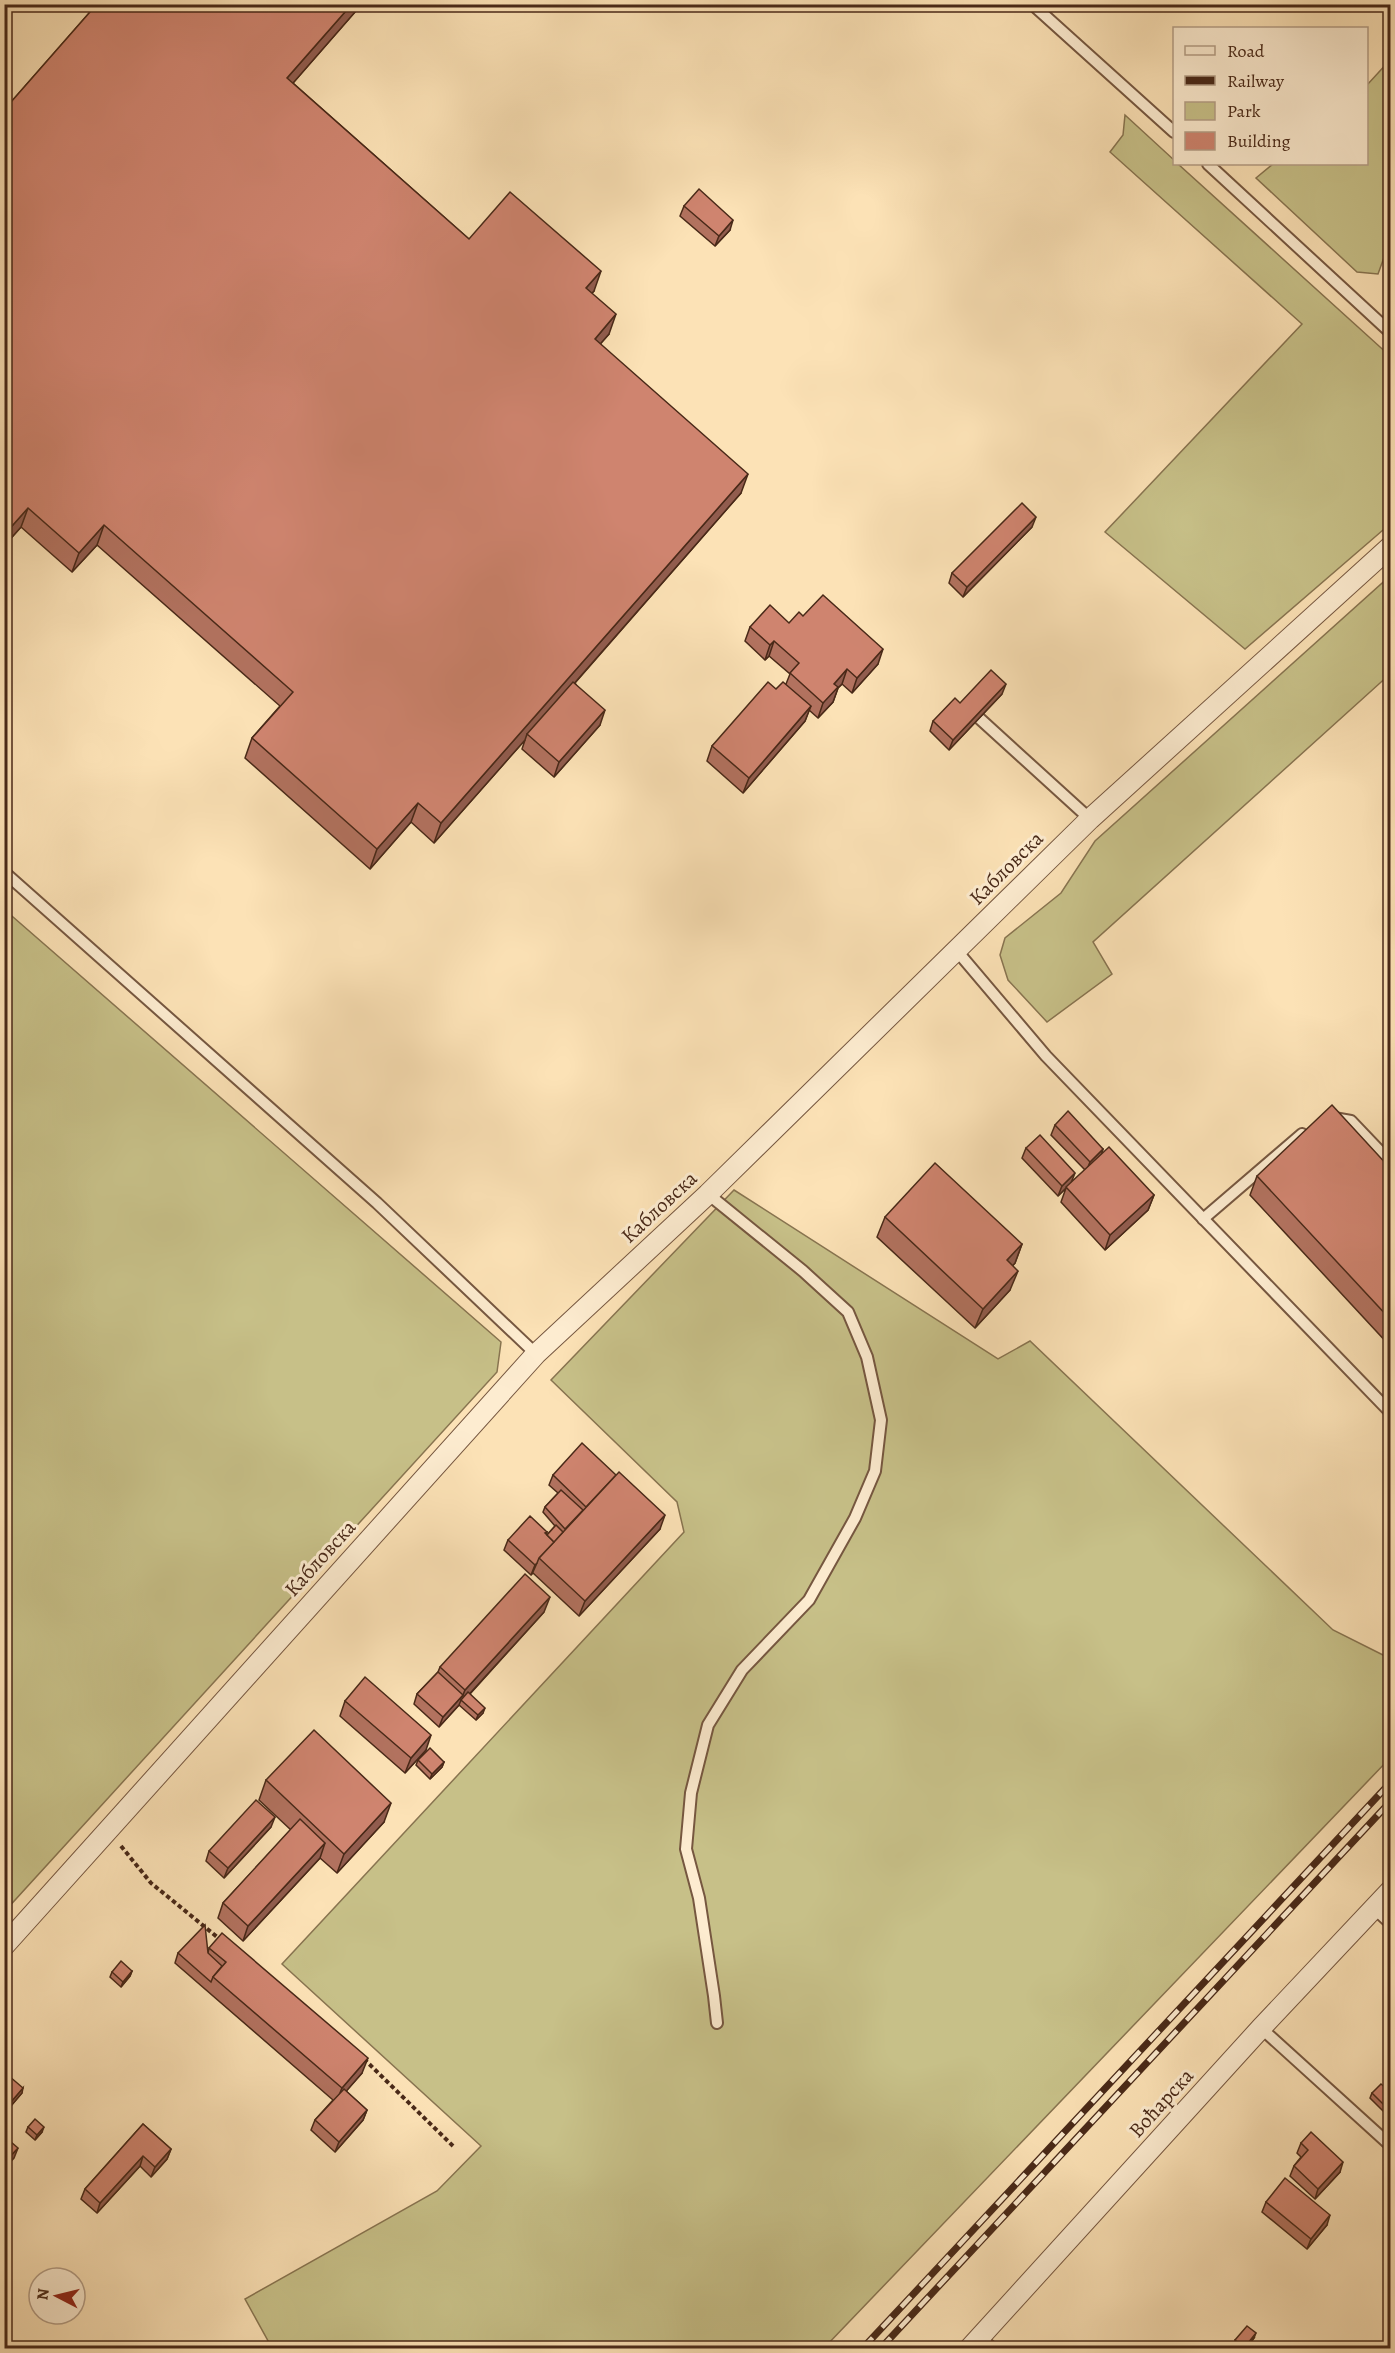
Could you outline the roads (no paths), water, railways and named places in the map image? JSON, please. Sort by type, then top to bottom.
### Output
[{"type":"street","name":"Кабловска","points":[[4,1946],[536,1354],[708,1194],[1090,819],[1390,547]]},
{"type":"street","name":"Воћарска","points":[[981,2345],[1262,2028],[1390,1891]]},
{"type":"lane","points":[[1032,4],[1173,131]]},
{"type":"lane","points":[[1209,165],[1390,332]]},
{"type":"lane","points":[[979,718],[1090,819]]},
{"type":"lane","points":[[4,872],[377,1203],[536,1354]]},
{"type":"lane","points":[[957,951],[1046,1056],[1390,1412]]},
{"type":"lane","points":[[1203,1219],[1319,1122],[1332,1117],[1351,1121],[1390,1162]]},
{"type":"lane","points":[[708,1194],[803,1271],[848,1312],[867,1357],[881,1420],[875,1471],[855,1518],[809,1600],[742,1670],[708,1725],[691,1793],[686,1849],[699,1898],[717,2023]]},
{"type":"lane","points":[[1374,1908],[1390,1923]]},
{"type":"lane","points":[[1262,2028],[1390,2145]]},
{"type":"railway","points":[[863,2348],[1390,1783]]},
{"type":"railway","points":[[881,2348],[1390,1802]]}]
